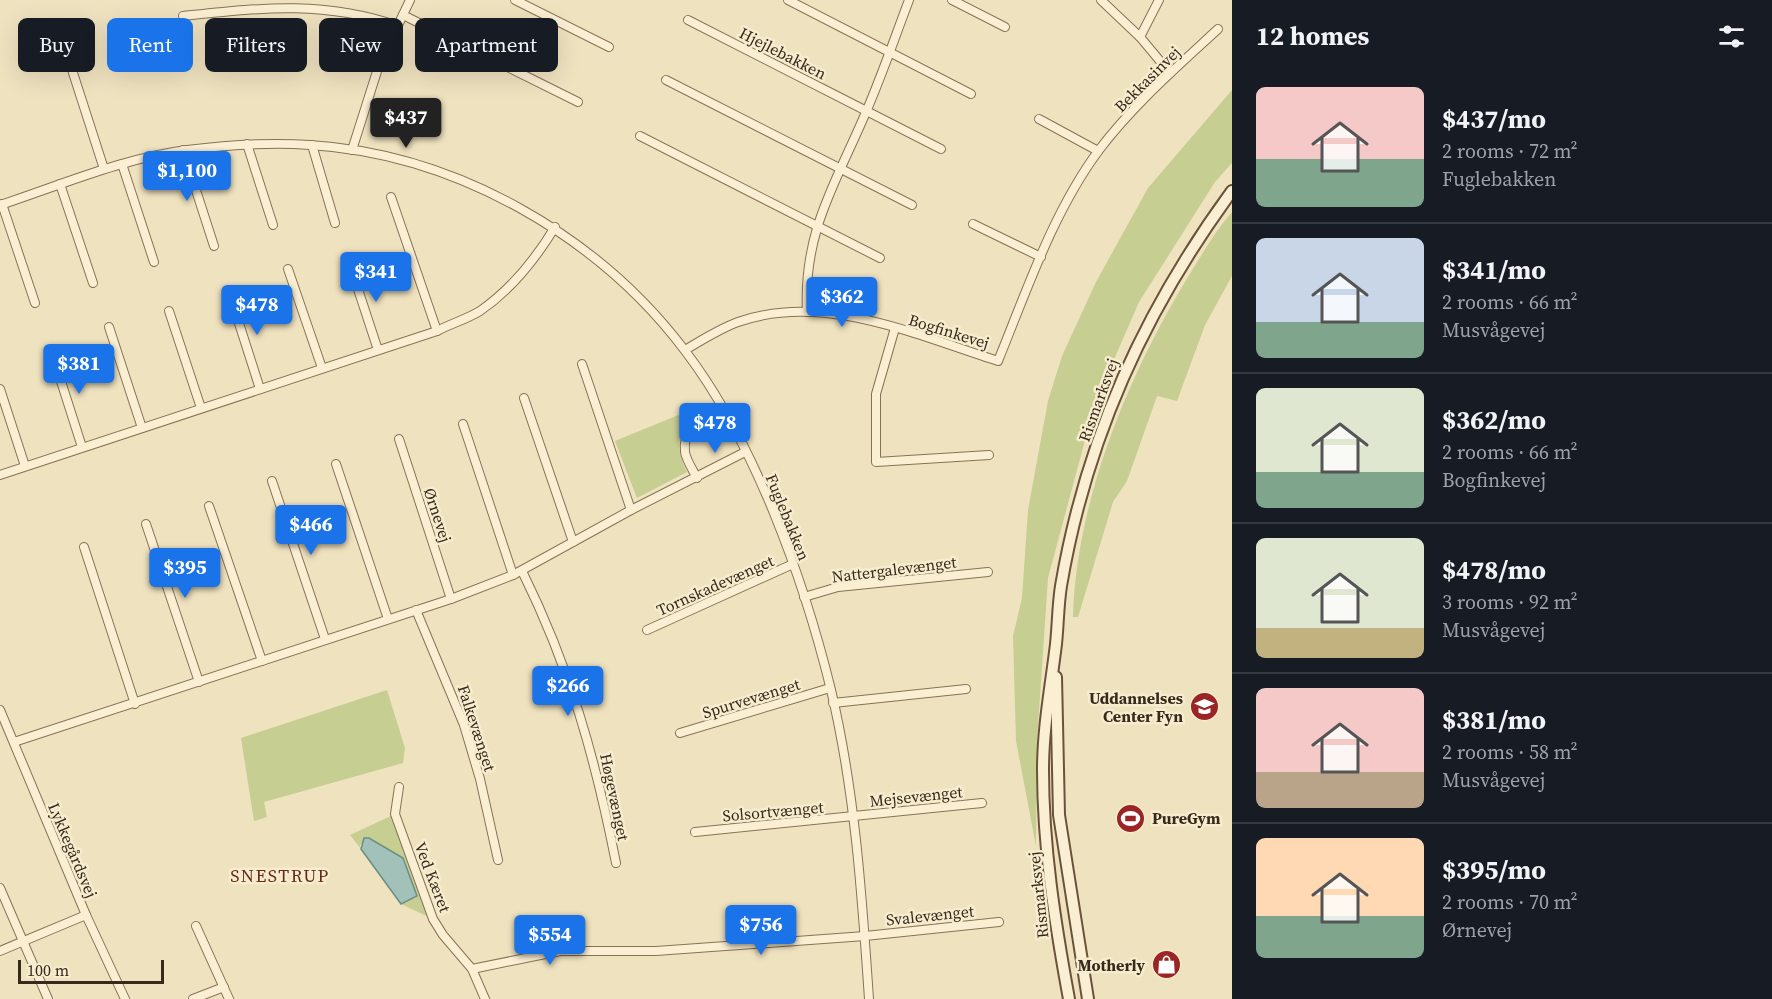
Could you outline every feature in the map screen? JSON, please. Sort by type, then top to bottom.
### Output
[{"type":"main road","name":"Rismarksvej","points":[[1069,999],[1051,901],[1043,771],[1046,710],[1056,644],[1061,588],[1074,520],[1104,423],[1130,358],[1160,300],[1202,232],[1232,191]]},
{"type":"main road","name":"Rismarksvej","points":[[1056,644],[1059,815],[1088,999]]},
{"type":"street","points":[[401,18],[410,0]]},
{"type":"street","points":[[515,0],[609,47]]},
{"type":"street","points":[[788,0],[971,94]]},
{"type":"street","points":[[807,312],[809,259],[816,225],[867,111],[909,0]]},
{"type":"street","points":[[952,0],[1005,27]]},
{"type":"street","points":[[1101,0],[1140,37],[1170,73]]},
{"type":"street","points":[[1140,37],[1159,0]]},
{"type":"street","points":[[183,16],[276,6],[311,6],[377,18]]},
{"type":"street","points":[[402,15],[578,102]]},
{"type":"street","name":"Hjejlebakken","points":[[688,20],[941,149]]},
{"type":"street","name":"Bekkasinvej","points":[[998,361],[1041,257],[1068,201],[1098,151],[1131,112],[1218,29]]},
{"type":"street","points":[[73,72],[104,169]]},
{"type":"street","points":[[352,150],[377,72]]},
{"type":"street","points":[[666,80],[912,205]]},
{"type":"street","points":[[1039,119],[1098,151]]},
{"type":"street","points":[[640,136],[880,258]]},
{"type":"street","points":[[247,144],[273,225]]},
{"type":"street","name":"Fuglebakken","points":[[35,303],[1,204],[104,169],[183,150],[247,144],[312,145],[352,150],[407,162],[450,176],[498,197],[555,227],[648,308],[685,350],[720,405],[745,452],[794,564],[830,688],[854,817],[869,999]]},
{"type":"street","points":[[312,145],[335,223]]},
{"type":"street","points":[[183,150],[214,246]]},
{"type":"street","points":[[122,164],[154,262]]},
{"type":"street","points":[[60,184],[93,283]]},
{"type":"street","points":[[391,197],[437,331]]},
{"type":"street","points":[[973,224],[1041,257]]},
{"type":"street","points":[[0,475],[437,331],[479,312],[508,287],[533,263],[555,227]]},
{"type":"street","points":[[350,265],[378,350]]},
{"type":"street","points":[[288,269],[322,369]]},
{"type":"street","points":[[229,292],[260,389]]},
{"type":"street","points":[[170,311],[201,408]]},
{"type":"street","name":"Bogfinkevej","points":[[685,350],[739,322],[776,314],[807,312],[836,314],[895,328],[998,361]]},
{"type":"street","points":[[109,327],[142,428]]},
{"type":"street","points":[[895,328],[876,394],[876,462],[989,455]]},
{"type":"street","points":[[51,350],[82,447]]},
{"type":"street","points":[[582,364],[631,510]]},
{"type":"street","points":[[0,389],[25,466]]},
{"type":"street","points":[[524,398],[573,542]]},
{"type":"street","points":[[697,478],[685,452],[688,433],[699,416],[720,405]]},
{"type":"street","points":[[463,424],[513,575]]},
{"type":"street","name":"Ørnevej","points":[[399,439],[451,599]]},
{"type":"street","points":[[14,742],[451,599],[513,575],[631,510],[745,452]]},
{"type":"street","points":[[336,464],[388,619]]},
{"type":"street","points":[[272,481],[325,639]]},
{"type":"street","points":[[209,506],[262,661]]},
{"type":"street","points":[[146,524],[200,682]]},
{"type":"street","points":[[84,548],[135,704]]},
{"type":"street","name":"Tornskadevænget","points":[[647,630],[794,564]]},
{"type":"street","name":"Høgevænget","points":[[522,571],[549,626],[582,719],[601,790],[616,863]]},
{"type":"street","name":"Nattergalevænget","points":[[804,597],[838,587],[987,572]]},
{"type":"street","name":"Falkevænget","points":[[416,610],[464,725],[498,860]]},
{"type":"street","name":"Spurvevænget","points":[[680,733],[830,688]]},
{"type":"street","points":[[833,703],[966,689]]},
{"type":"street","name":"Lykkegårdsvej","points":[[0,710],[86,915],[125,999]]},
{"type":"street","name":"Ved Kæret","points":[[399,787],[395,814],[433,919],[443,935],[472,969],[485,999]]},
{"type":"street","name":"Mejsevænget","points":[[854,817],[982,803]]},
{"type":"street","name":"Solsortvænget","points":[[695,832],[854,817]]},
{"type":"street","points":[[0,888],[48,999]]},
{"type":"street","points":[[0,951],[86,915]]},
{"type":"street","name":"Svalevænget","points":[[472,969],[560,951],[656,951],[865,936],[999,922]]},
{"type":"street","points":[[196,926],[229,999]]},
{"type":"street","points":[[193,999],[224,987]]},
{"type":"green space","points":[[1232,90],[1232,163],[1215,182],[1139,302],[1095,403],[1048,578],[1037,740],[1036,846],[1016,741],[1013,636],[1022,598],[1028,510],[1048,401],[1062,356],[1096,282],[1148,188]]},
{"type":"green space","points":[[1232,212],[1232,276],[1205,325],[1177,401],[1157,396],[1127,481],[1113,502],[1078,617],[1073,617],[1076,572],[1084,527],[1110,437],[1147,351],[1169,310],[1210,241]]},
{"type":"green space","points":[[693,409],[684,426],[679,447],[687,472],[637,498],[615,441]]},
{"type":"green space","points":[[387,690],[405,748],[403,763],[264,802],[267,817],[254,821],[241,738]]},
{"type":"green space","points":[[395,814],[433,919],[401,904],[417,896],[403,858],[369,838],[360,845],[361,849],[350,835]]},
{"type":"water","points":[[364,838],[369,838],[403,858],[417,896],[401,904],[361,849]]},
{"type":"place","name":"Uddannelses Center Fyn","points":[[1204,707]]},
{"type":"place","name":"PureGym","points":[[1131,818]]},
{"type":"place","name":"Motherly","points":[[1166,965]]},
{"type":"district","name":"SNESTRUP","points":[[280,875]]}]
